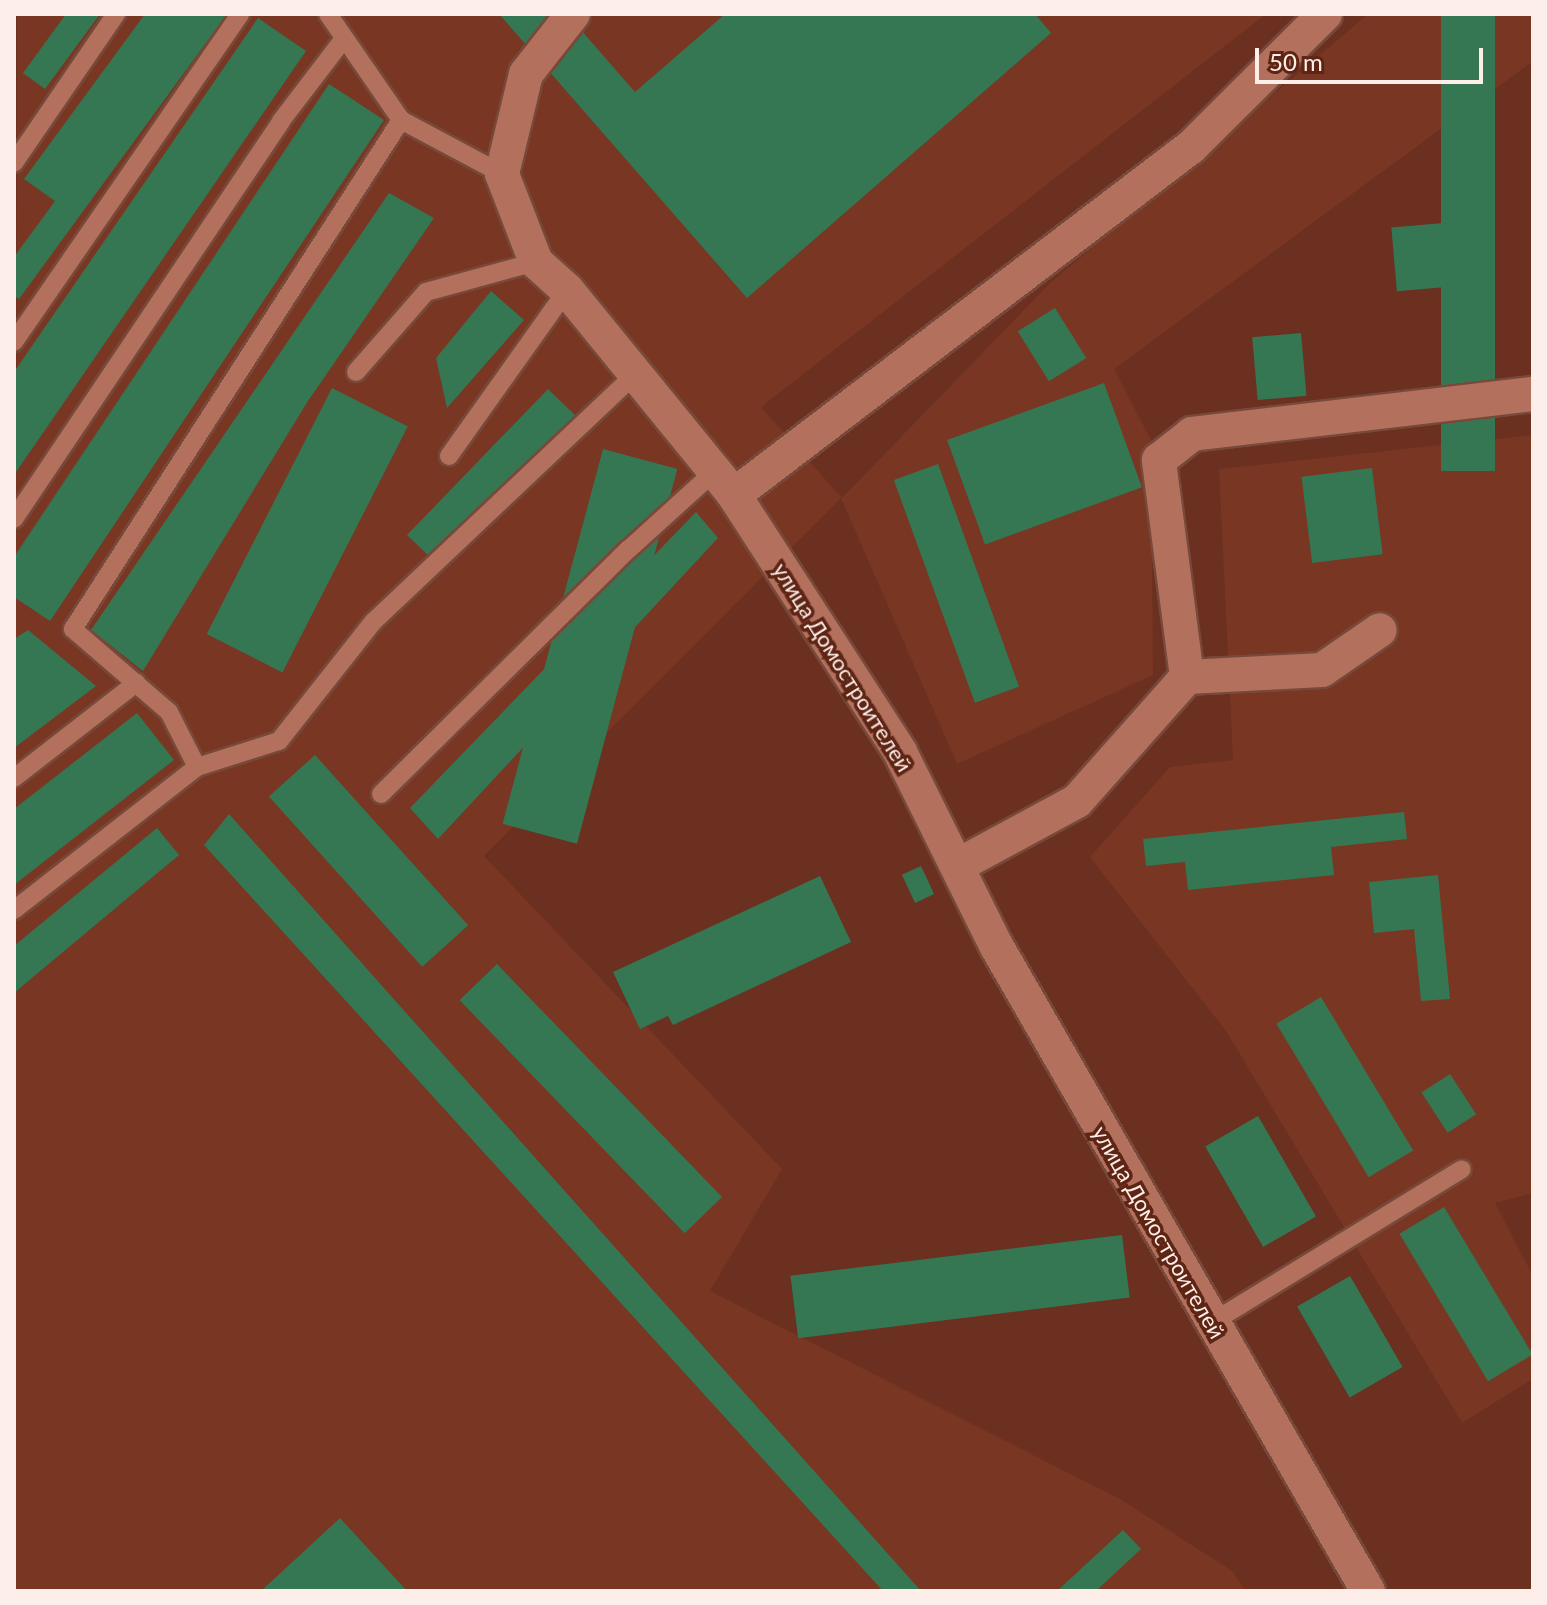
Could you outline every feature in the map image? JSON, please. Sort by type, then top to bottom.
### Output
[{"type":"street","points":[[536,262],[502,174],[526,74],[573,14]]},
{"type":"street","points":[[725,483],[1191,147],[1325,14]]},
{"type":"street","name":"улица Домостроителей","points":[[536,262],[567,290],[725,483],[900,752],[997,947],[1368,1591]]},
{"type":"street","points":[[1187,677],[1159,460],[1192,434],[1533,394]]},
{"type":"street","points":[[957,866],[1077,801],[1187,677],[1322,670],[1380,630]]},
{"type":"lane","points":[[14,163],[116,14]]},
{"type":"lane","points":[[14,342],[240,14]]},
{"type":"lane","points":[[328,14],[401,120],[502,174]]},
{"type":"lane","points":[[14,519],[281,121],[343,40]]},
{"type":"lane","points":[[197,767],[169,712],[73,629],[401,120]]},
{"type":"lane","points":[[356,372],[426,292],[536,262]]},
{"type":"lane","points":[[449,456],[567,290]]},
{"type":"lane","points":[[14,910],[197,767],[279,741],[373,622],[635,374]]},
{"type":"lane","points":[[381,794],[629,549],[725,483]]},
{"type":"lane","points":[[14,778],[136,683]]},
{"type":"lane","points":[[1211,1323],[1462,1169]]},
{"type":"shaded area","points":[[17,14],[1266,14],[761,407],[842,498],[1050,283],[1368,14],[1533,14],[1533,61],[1114,369],[1151,440],[1153,675],[957,764],[841,498],[484,856],[782,1169],[710,1291],[1122,1500],[1232,1571],[1246,1591],[14,1591]]},
{"type":"shaded area","points":[[1533,435],[1533,1193],[1495,1203],[1533,1276],[1533,1379],[1462,1423],[1226,1031],[1090,857],[1170,767],[1233,760],[1219,469]]},
{"type":"building","points":[[66,14],[100,14],[45,89],[23,73]]},
{"type":"building","points":[[145,14],[227,14],[19,299],[14,296],[14,257],[55,201],[24,179]]},
{"type":"building","points":[[499,14],[567,14],[635,92],[725,14],[1035,14],[1051,33],[747,298]]},
{"type":"building","points":[[1441,14],[1495,14],[1495,471],[1441,471]]},
{"type":"building","points":[[258,18],[306,51],[14,475],[14,372]]},
{"type":"building","points":[[329,84],[384,120],[50,621],[14,597],[14,557]]},
{"type":"building","points":[[389,193],[434,218],[308,401],[143,671],[91,630]]},
{"type":"building","points":[[1478,220],[1484,284],[1397,291],[1391,228]]},
{"type":"building","points":[[491,291],[524,320],[447,408],[436,358]]},
{"type":"building","points":[[1055,308],[1086,358],[1049,381],[1018,331]]},
{"type":"building","points":[[1301,333],[1306,396],[1258,400],[1252,337]]},
{"type":"building","points":[[1104,383],[1142,487],[985,544],[947,440]]},
{"type":"building","points":[[332,388],[408,427],[282,673],[207,634]]},
{"type":"building","points":[[548,389],[576,416],[435,562],[407,535]]},
{"type":"building","points":[[603,449],[677,469],[577,844],[503,824]]},
{"type":"building","points":[[938,464],[1019,687],[975,703],[894,480]]},
{"type":"building","points":[[1372,468],[1383,554],[1312,563],[1302,477]]},
{"type":"building","points":[[696,512],[718,538],[438,839],[410,808]]},
{"type":"building","points":[[28,630],[96,686],[14,748],[14,639]]},
{"type":"building","points":[[137,713],[174,760],[14,885],[14,809]]},
{"type":"building","points":[[315,755],[468,925],[422,967],[269,796]]},
{"type":"building","points":[[1404,812],[1407,839],[1331,847],[1334,875],[1188,890],[1185,862],[1146,866],[1143,839]]},
{"type":"building","points":[[229,814],[921,1591],[883,1591],[204,845]]},
{"type":"building","points":[[157,828],[179,855],[14,993],[14,946]]},
{"type":"building","points":[[921,866],[934,894],[915,903],[902,875]]},
{"type":"building","points":[[1438,875],[1450,999],[1421,1001],[1414,929],[1374,933],[1369,882]]},
{"type":"building","points":[[820,876],[851,942],[673,1025],[668,1016],[640,1029],[613,972]]},
{"type":"building","points":[[497,964],[722,1197],[685,1233],[460,1000]]},
{"type":"building","points":[[1321,997],[1413,1150],[1369,1177],[1276,1024]]},
{"type":"building","points":[[1450,1074],[1476,1114],[1448,1133],[1421,1093]]},
{"type":"building","points":[[1258,1116],[1316,1216],[1263,1247],[1205,1146]]},
{"type":"building","points":[[1444,1207],[1533,1354],[1488,1381],[1399,1234]]},
{"type":"building","points":[[1122,1235],[1130,1298],[798,1338],[790,1276]]},
{"type":"building","points":[[1350,1276],[1402,1367],[1350,1397],[1297,1306]]},
{"type":"building","points":[[340,1518],[407,1591],[261,1591]]},
{"type":"building","points":[[1123,1530],[1141,1549],[1096,1591],[1057,1591]]}]
